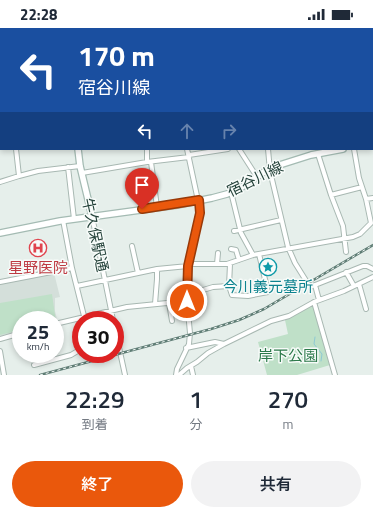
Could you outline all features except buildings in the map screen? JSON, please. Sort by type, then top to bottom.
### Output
[{"type":"main road","name":"牛久保駅通","points":[[78,150],[80,166],[92,216]]},
{"type":"main road","name":"宿谷川線","points":[[0,233],[63,220],[199,200],[213,200],[231,192],[270,168],[301,158],[338,150]]},
{"type":"street","points":[[16,150],[19,176]]},
{"type":"street","points":[[147,150],[157,207]]},
{"type":"street","points":[[176,375],[177,369],[189,344],[190,333],[187,301],[188,265],[200,213],[199,200],[188,150]]},
{"type":"street","points":[[82,173],[222,150]]},
{"type":"street","points":[[240,150],[257,177]]},
{"type":"street","points":[[268,150],[270,168],[288,248],[303,279],[310,287],[365,266],[373,269]]},
{"type":"street","points":[[77,286],[157,269],[188,265],[230,264],[253,255],[353,237],[360,234],[372,222],[362,188],[354,150]]},
{"type":"street","points":[[318,154],[343,226],[346,252]]},
{"type":"street","points":[[68,166],[74,219]]},
{"type":"street","points":[[0,182],[19,176],[68,166],[80,166]]},
{"type":"street","points":[[331,195],[362,188]]},
{"type":"street","points":[[231,192],[240,229],[253,255]]},
{"type":"street","points":[[366,199],[373,198]]},
{"type":"street","name":"牛久保駅通","points":[[92,216],[111,310]]},
{"type":"street","points":[[63,220],[72,268],[82,311]]},
{"type":"street","points":[[234,231],[281,220]]},
{"type":"street","points":[[132,246],[138,273]]},
{"type":"street","points":[[231,249],[236,250],[239,260]]},
{"type":"street","points":[[217,264],[218,253]]},
{"type":"street","points":[[230,264],[229,286],[232,295],[248,296],[267,294],[259,254]]},
{"type":"street","points":[[0,282],[72,268]]},
{"type":"street","points":[[155,304],[157,269]]},
{"type":"street","points":[[346,272],[354,286]]},
{"type":"street","points":[[179,375],[208,353],[224,344],[271,321],[289,316],[314,302],[373,277]]},
{"type":"street","points":[[359,284],[366,309]]},
{"type":"street","points":[[315,285],[319,300]]},
{"type":"street","points":[[187,293],[213,287],[229,286]]},
{"type":"street","points":[[108,311],[187,301]]},
{"type":"street","points":[[314,302],[335,375]]},
{"type":"street","points":[[169,303],[172,321]]},
{"type":"street","points":[[0,338],[12,335]]},
{"type":"street","points":[[186,348],[215,342],[224,344]]},
{"type":"street","points":[[0,351],[4,375]]},
{"type":"street","points":[[34,364],[72,354]]},
{"type":"street","points":[[122,363],[124,375]]},
{"type":"street","points":[[191,366],[193,375]]},
{"type":"shaded area","points":[[54,273],[60,297],[55,298],[55,311],[12,311],[12,334],[0,337],[0,284]]},
{"type":"green space","points":[[52,294],[54,311],[12,311],[12,332],[0,335],[0,303]]},
{"type":"green space","name":"岸下公園","points":[[313,304],[330,365],[297,375],[267,375],[258,342],[288,334],[285,320]]},
{"type":"waterway","points":[[315,337],[314,344],[322,354],[321,361]]},
{"type":"railway","points":[[40,375],[211,329],[239,320],[264,309],[373,245]]},
{"type":"place","name":"星野医院","points":[[38,248]]},
{"type":"place","name":"今川義元墓所","points":[[268,267]]},
{"type":"route","points":[[142,209],[177,205],[199,200],[200,202],[200,213],[188,266],[187,301]]}]
